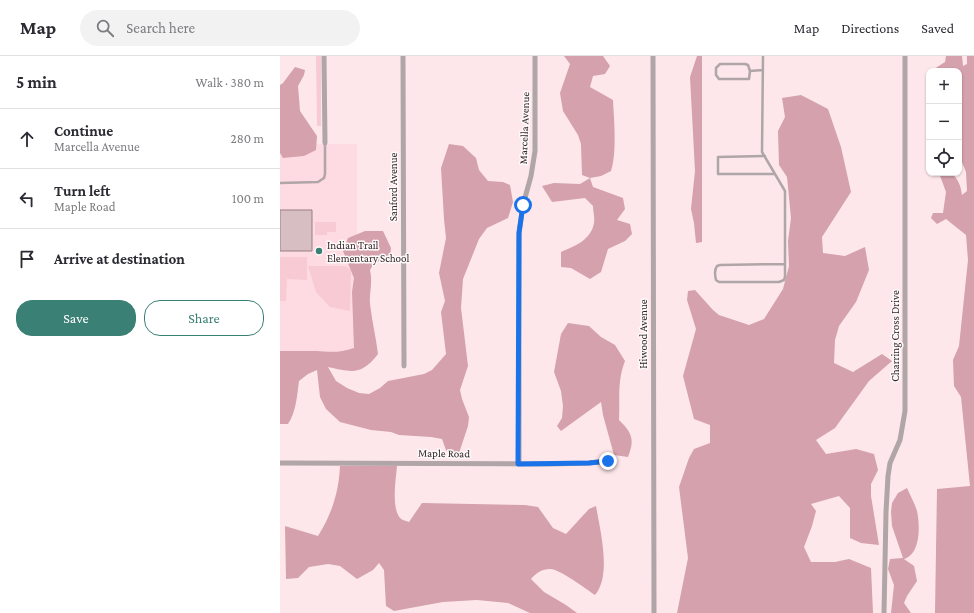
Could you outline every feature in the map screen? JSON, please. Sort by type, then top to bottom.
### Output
[{"type":"street","points":[[324,56],[325,143]]},
{"type":"street","name":"Sanford Avenue","points":[[403,56],[404,366]]},
{"type":"street","name":"Marcella Avenue","points":[[518,464],[519,233],[523,205],[531,176],[535,151],[535,56]]},
{"type":"street","name":"Hiwood Avenue","points":[[653,56],[654,613]]},
{"type":"street","name":"Charring Cross Drive","points":[[884,613],[888,476],[890,463],[900,440],[905,412],[905,56]]},
{"type":"street","name":"Maple Road","points":[[280,463],[518,464],[589,463],[608,461]]},
{"type":"lane","points":[[763,56],[762,152],[786,191],[786,264],[786,277],[784,280],[778,282],[719,282],[715,277],[715,268],[720,265],[786,264]]},
{"type":"lane","points":[[720,64],[745,64],[750,67],[750,71],[750,76],[746,79],[719,79],[716,75],[716,68],[720,64]]},
{"type":"lane","points":[[750,71],[763,70]]},
{"type":"lane","points":[[280,183],[318,182],[321,180],[325,174],[325,143]]},
{"type":"lane","points":[[765,156],[718,157],[718,174],[776,174]]},
{"type":"shaded area","points":[[316,56],[321,56],[321,126],[317,126]]},
{"type":"shaded area","points":[[564,56],[603,56],[610,66],[605,74],[593,76],[590,87],[613,100],[615,136],[613,163],[611,171],[601,176],[590,178],[582,175],[581,144],[578,135],[563,111],[560,93],[570,64]]},
{"type":"shaded area","points":[[697,56],[702,56],[702,242],[696,243],[691,209],[695,171],[690,77]]},
{"type":"shaded area","points":[[946,56],[962,56],[963,66],[967,64],[967,56],[974,56],[974,613],[935,613],[937,489],[970,486],[961,397],[954,386],[953,360],[959,346],[968,260],[966,235],[946,219],[937,224],[931,218],[933,213],[943,213],[946,192],[940,176],[954,176],[960,185],[962,195],[967,191],[966,172],[962,162],[962,68],[936,68],[945,62]]},
{"type":"shaded area","points":[[295,67],[305,70],[298,86],[300,111],[317,136],[316,150],[304,156],[283,158],[280,153],[280,85]]},
{"type":"shaded area","points":[[801,95],[828,109],[841,147],[851,192],[822,237],[823,253],[845,256],[865,247],[869,270],[856,302],[839,326],[835,340],[834,363],[853,372],[882,354],[892,361],[869,381],[835,428],[816,440],[826,454],[856,449],[874,454],[878,470],[871,484],[871,496],[879,545],[861,543],[850,538],[850,508],[839,496],[811,504],[816,511],[804,547],[811,562],[835,562],[849,559],[871,568],[873,613],[677,613],[688,558],[679,487],[689,458],[694,449],[710,443],[710,425],[694,419],[683,376],[696,329],[687,300],[688,291],[695,290],[719,315],[749,325],[764,319],[783,289],[789,266],[788,241],[791,218],[787,177],[779,165],[778,131],[785,117],[782,98]]},
{"type":"shaded area","name":"Indian Trail Elementary School","points":[[280,144],[357,144],[357,358],[280,357]]},
{"type":"shaded area","points":[[449,144],[463,146],[476,158],[479,170],[488,181],[503,182],[510,185],[513,202],[508,218],[487,228],[479,239],[463,279],[461,308],[468,366],[460,390],[469,417],[468,426],[459,453],[450,456],[442,439],[399,435],[391,432],[371,430],[340,422],[326,409],[320,397],[317,370],[308,374],[299,381],[296,404],[291,419],[288,424],[280,424],[280,351],[335,352],[354,348],[352,292],[354,278],[343,251],[348,238],[365,231],[383,231],[391,248],[390,257],[374,263],[370,270],[370,304],[378,354],[366,366],[356,371],[328,367],[336,381],[359,393],[369,394],[380,388],[388,381],[424,374],[432,370],[446,354],[441,312],[445,301],[439,273],[446,238],[441,168]]},
{"type":"shaded area","points":[[590,178],[593,187],[623,198],[625,209],[617,220],[630,224],[632,234],[625,241],[608,249],[601,272],[590,279],[571,268],[561,267],[561,252],[582,242],[590,234],[594,221],[593,206],[585,198],[552,202],[542,186],[554,183],[580,184]]},
{"type":"shaded area","points":[[315,222],[336,222],[336,232],[327,232],[327,235],[315,235]]},
{"type":"shaded area","points":[[280,257],[307,257],[307,280],[287,279],[286,301],[280,301]]},
{"type":"shaded area","points":[[308,266],[345,266],[351,270],[350,311],[330,307],[316,292]]},
{"type":"shaded area","points":[[568,323],[589,326],[601,337],[615,345],[625,361],[622,368],[619,390],[619,420],[627,429],[632,441],[628,457],[614,455],[601,402],[561,431],[557,426],[562,418],[563,406],[561,391],[554,372],[561,334]]},
{"type":"shaded area","points":[[340,466],[397,466],[395,487],[396,511],[403,520],[409,522],[422,503],[525,505],[538,507],[553,528],[566,534],[589,509],[596,506],[602,539],[604,564],[600,586],[595,595],[560,572],[550,569],[539,572],[531,579],[544,592],[577,613],[530,613],[508,603],[477,600],[443,602],[394,611],[386,606],[384,570],[379,563],[373,570],[357,579],[340,566],[328,564],[309,567],[298,578],[286,579],[285,526],[318,536],[334,502]]},
{"type":"shaded area","points":[[907,488],[917,511],[919,531],[914,551],[910,556],[904,559],[914,566],[917,581],[904,603],[911,613],[891,613],[894,585],[888,569],[890,559],[903,558],[892,526],[892,503],[898,493]]},
{"type":"building","points":[[280,210],[312,210],[312,251],[280,251]]},
{"type":"place","name":"Indian Trail Elementary School","points":[[319,251]]},
{"type":"route","points":[[523,205],[519,233],[518,464],[589,463],[608,461]]}]
